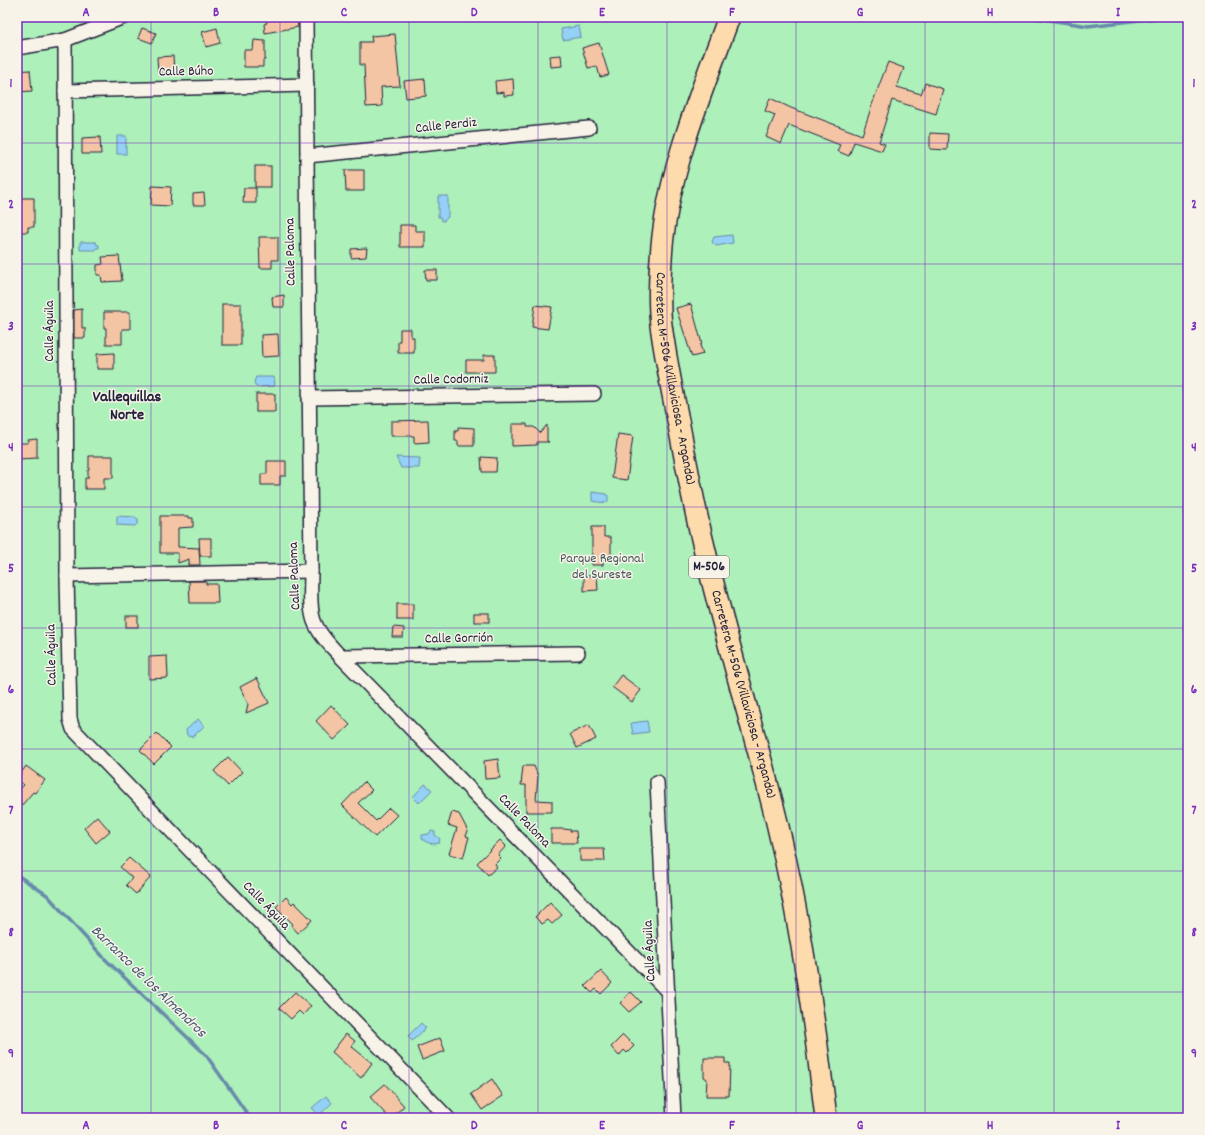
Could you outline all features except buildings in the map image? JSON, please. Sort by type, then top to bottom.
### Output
[{"type":"main road","name":"Carretera M-506 (Villaviciosa - Arganda)","points":[[729,17],[681,152],[672,190],[662,245],[660,284],[661,322],[667,364],[704,547],[768,785],[787,865],[822,1076],[826,1118]]},
{"type":"street","points":[[17,48],[65,40],[124,17]]},
{"type":"street","name":"Calle Paloma","points":[[306,17],[311,571],[312,615],[314,622],[327,642],[340,656],[668,992]]},
{"type":"street","name":"Calle Águila","points":[[65,40],[67,576],[70,719],[73,729],[448,1118]]},
{"type":"street","name":"Calle Búho","points":[[65,90],[307,84]]},
{"type":"street","name":"Calle Perdiz","points":[[307,156],[589,128]]},
{"type":"street","name":"Calle Codorniz","points":[[309,398],[594,394]]},
{"type":"street","points":[[67,576],[311,571]]},
{"type":"street","name":"Calle Gorrión","points":[[340,656],[578,653]]},
{"type":"street","name":"Calle Águila","points":[[657,782],[674,1118]]},
{"type":"green space","name":"Parque Regional del Sureste","points":[[17,17],[1188,17],[1188,1118],[17,1118]]},
{"type":"water","points":[[579,26],[581,37],[563,40],[561,29]]},
{"type":"water","points":[[117,136],[126,136],[126,154],[117,154]]},
{"type":"water","points":[[438,196],[448,196],[448,217],[444,221],[438,217]]},
{"type":"water","points":[[732,235],[733,243],[716,246],[712,242],[714,237]]},
{"type":"water","points":[[80,242],[96,242],[96,244],[99,245],[99,248],[96,248],[96,250],[80,250]]},
{"type":"water","points":[[256,377],[274,377],[275,386],[256,387],[254,382]]},
{"type":"water","points":[[396,457],[420,458],[419,468],[401,468]]},
{"type":"water","points":[[592,492],[607,494],[608,501],[606,503],[592,501]]},
{"type":"water","points":[[117,516],[135,517],[138,520],[138,523],[135,526],[117,525]]},
{"type":"water","points":[[198,719],[204,726],[193,737],[189,737],[186,730]]},
{"type":"water","points":[[647,721],[649,732],[633,734],[631,723]]},
{"type":"water","points":[[425,784],[432,790],[419,803],[413,797]]},
{"type":"water","points":[[431,831],[435,832],[435,835],[440,839],[439,843],[430,843],[422,839],[422,835],[429,834]]},
{"type":"water","points":[[421,1023],[426,1028],[412,1041],[408,1036]]},
{"type":"water","points":[[326,1096],[332,1103],[319,1115],[312,1108]]},
{"type":"waterway","points":[[1030,17],[1088,26],[1166,17]]},
{"type":"waterway","name":"Barranco de los Almendros","points":[[17,875],[47,895],[105,959],[206,1055],[250,1118]]},
{"type":"district","name":"Vallequillas Norte","points":[[127,406]]}]
